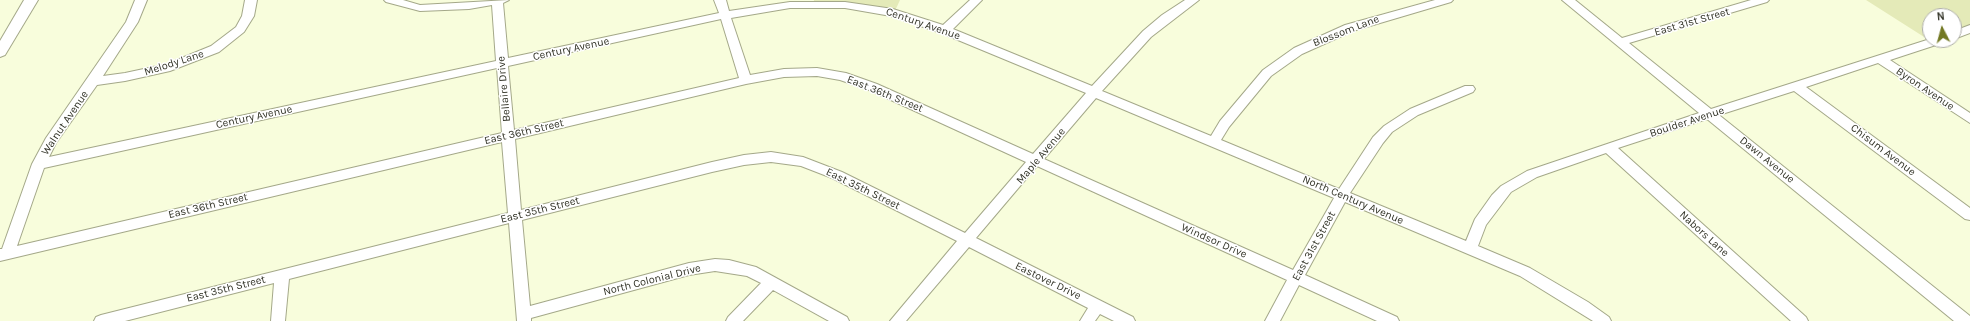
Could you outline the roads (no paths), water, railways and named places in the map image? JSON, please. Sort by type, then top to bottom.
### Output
[{"type":"main road","points":[[0,52],[31,0]]},
{"type":"street","name":"Walnut Avenue","points":[[4,255],[39,164],[50,141],[126,33],[140,0]]},
{"type":"street","name":"Melody Lane","points":[[93,81],[125,77],[170,67],[215,49],[240,29],[248,16],[251,0]]},
{"type":"street","points":[[390,0],[420,8],[469,6],[500,1]]},
{"type":"street","points":[[720,0],[746,80]]},
{"type":"street","points":[[945,30],[976,0]]},
{"type":"street","name":"Maple Avenue","points":[[897,321],[1037,161],[1094,92],[1147,34],[1166,18],[1193,0]]},
{"type":"street","name":"Blossom Lane","points":[[1214,142],[1228,118],[1254,86],[1267,73],[1298,51],[1349,28],[1447,0]]},
{"type":"street","name":"Dawn Avenue","points":[[1568,0],[1965,321]]},
{"type":"street","name":"East 31st Street","points":[[1620,42],[1763,0]]},
{"type":"street","name":"Bellaire Drive","points":[[500,1],[502,64],[524,318]]},
{"type":"street","name":"Century Avenue","points":[[39,164],[725,15],[790,5],[845,5],[894,13],[945,30],[1094,92]]},
{"type":"street","name":"Boulder Avenue","points":[[1470,249],[1480,223],[1497,199],[1506,189],[1538,172],[1608,147],[1922,45]]},
{"type":"street","name":"Byron Avenue","points":[[1880,58],[1970,119]]},
{"type":"street","name":"East 36th Street","points":[[4,255],[746,80],[768,75],[800,72],[842,76],[873,87],[1037,161]]},
{"type":"street","name":"Chisum Avenue","points":[[1796,86],[1970,215]]},
{"type":"street","name":"East 31st Street","points":[[1272,321],[1342,195],[1372,147],[1388,129],[1414,112],[1469,89]]},
{"type":"street","name":"North Century Avenue","points":[[1094,92],[1525,272],[1583,306],[1604,321]]},
{"type":"street","name":"Nabors Lane","points":[[1608,147],[1801,321]]},
{"type":"street","name":"East 35th Street","points":[[101,321],[131,317],[282,275],[712,167],[744,160],[771,157],[803,162],[837,175],[967,241]]},
{"type":"street","name":"Windsor Drive","points":[[1037,161],[1392,321]]},
{"type":"street","name":"Eastover Drive","points":[[967,241],[1128,321]]},
{"type":"street","name":"North Colonial Drive","points":[[524,318],[704,266],[739,268],[772,282],[842,321]]},
{"type":"street","points":[[278,321],[282,275]]},
{"type":"street","points":[[733,321],[772,282]]},
{"type":"street","points":[[1086,321],[1098,306]]}]
